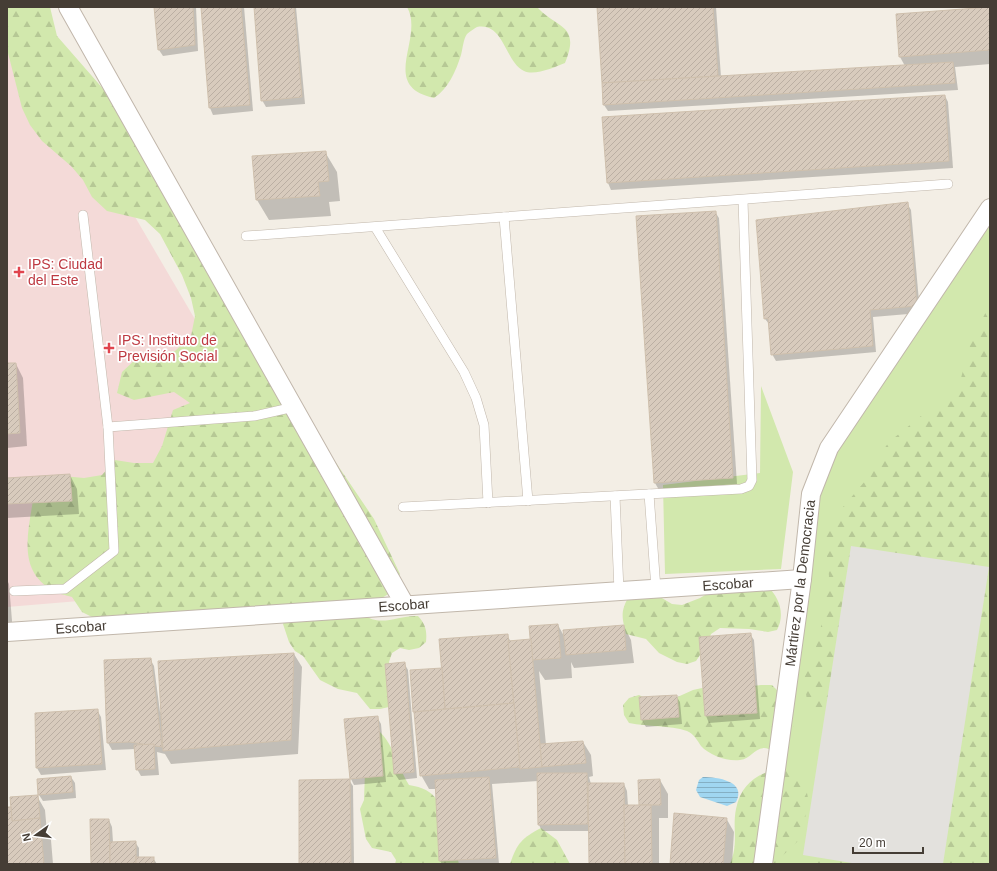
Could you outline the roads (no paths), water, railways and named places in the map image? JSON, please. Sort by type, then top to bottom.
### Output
[{"type":"street","points":[[68,7],[405,605]]},
{"type":"street","name":"Mártirez por la Democracia","points":[[762,864],[802,580],[811,494],[829,448],[990,208]]},
{"type":"street","name":"Escobar","points":[[7,632],[802,580]]},
{"type":"lane","points":[[246,236],[948,184]]},
{"type":"lane","points":[[403,507],[744,488],[752,482],[743,200]]},
{"type":"lane","points":[[14,591],[65,589],[114,551],[108,427],[82,215]]},
{"type":"lane","points":[[504,217],[528,501]]},
{"type":"lane","points":[[375,227],[464,372],[476,398],[484,425],[488,503]]},
{"type":"lane","points":[[108,427],[254,416],[294,407]]},
{"type":"lane","points":[[649,494],[656,589]]},
{"type":"lane","points":[[615,496],[619,591]]},
{"type":"water","points":[[703,777],[722,779],[734,785],[737,789],[738,795],[736,802],[727,806],[700,797],[696,790],[699,780]]},
{"type":"place","name":"IPS: Ciudad del Este","points":[[19,272]]},
{"type":"place","name":"IPS: Instituto de Previsión Social","points":[[109,348]]}]
